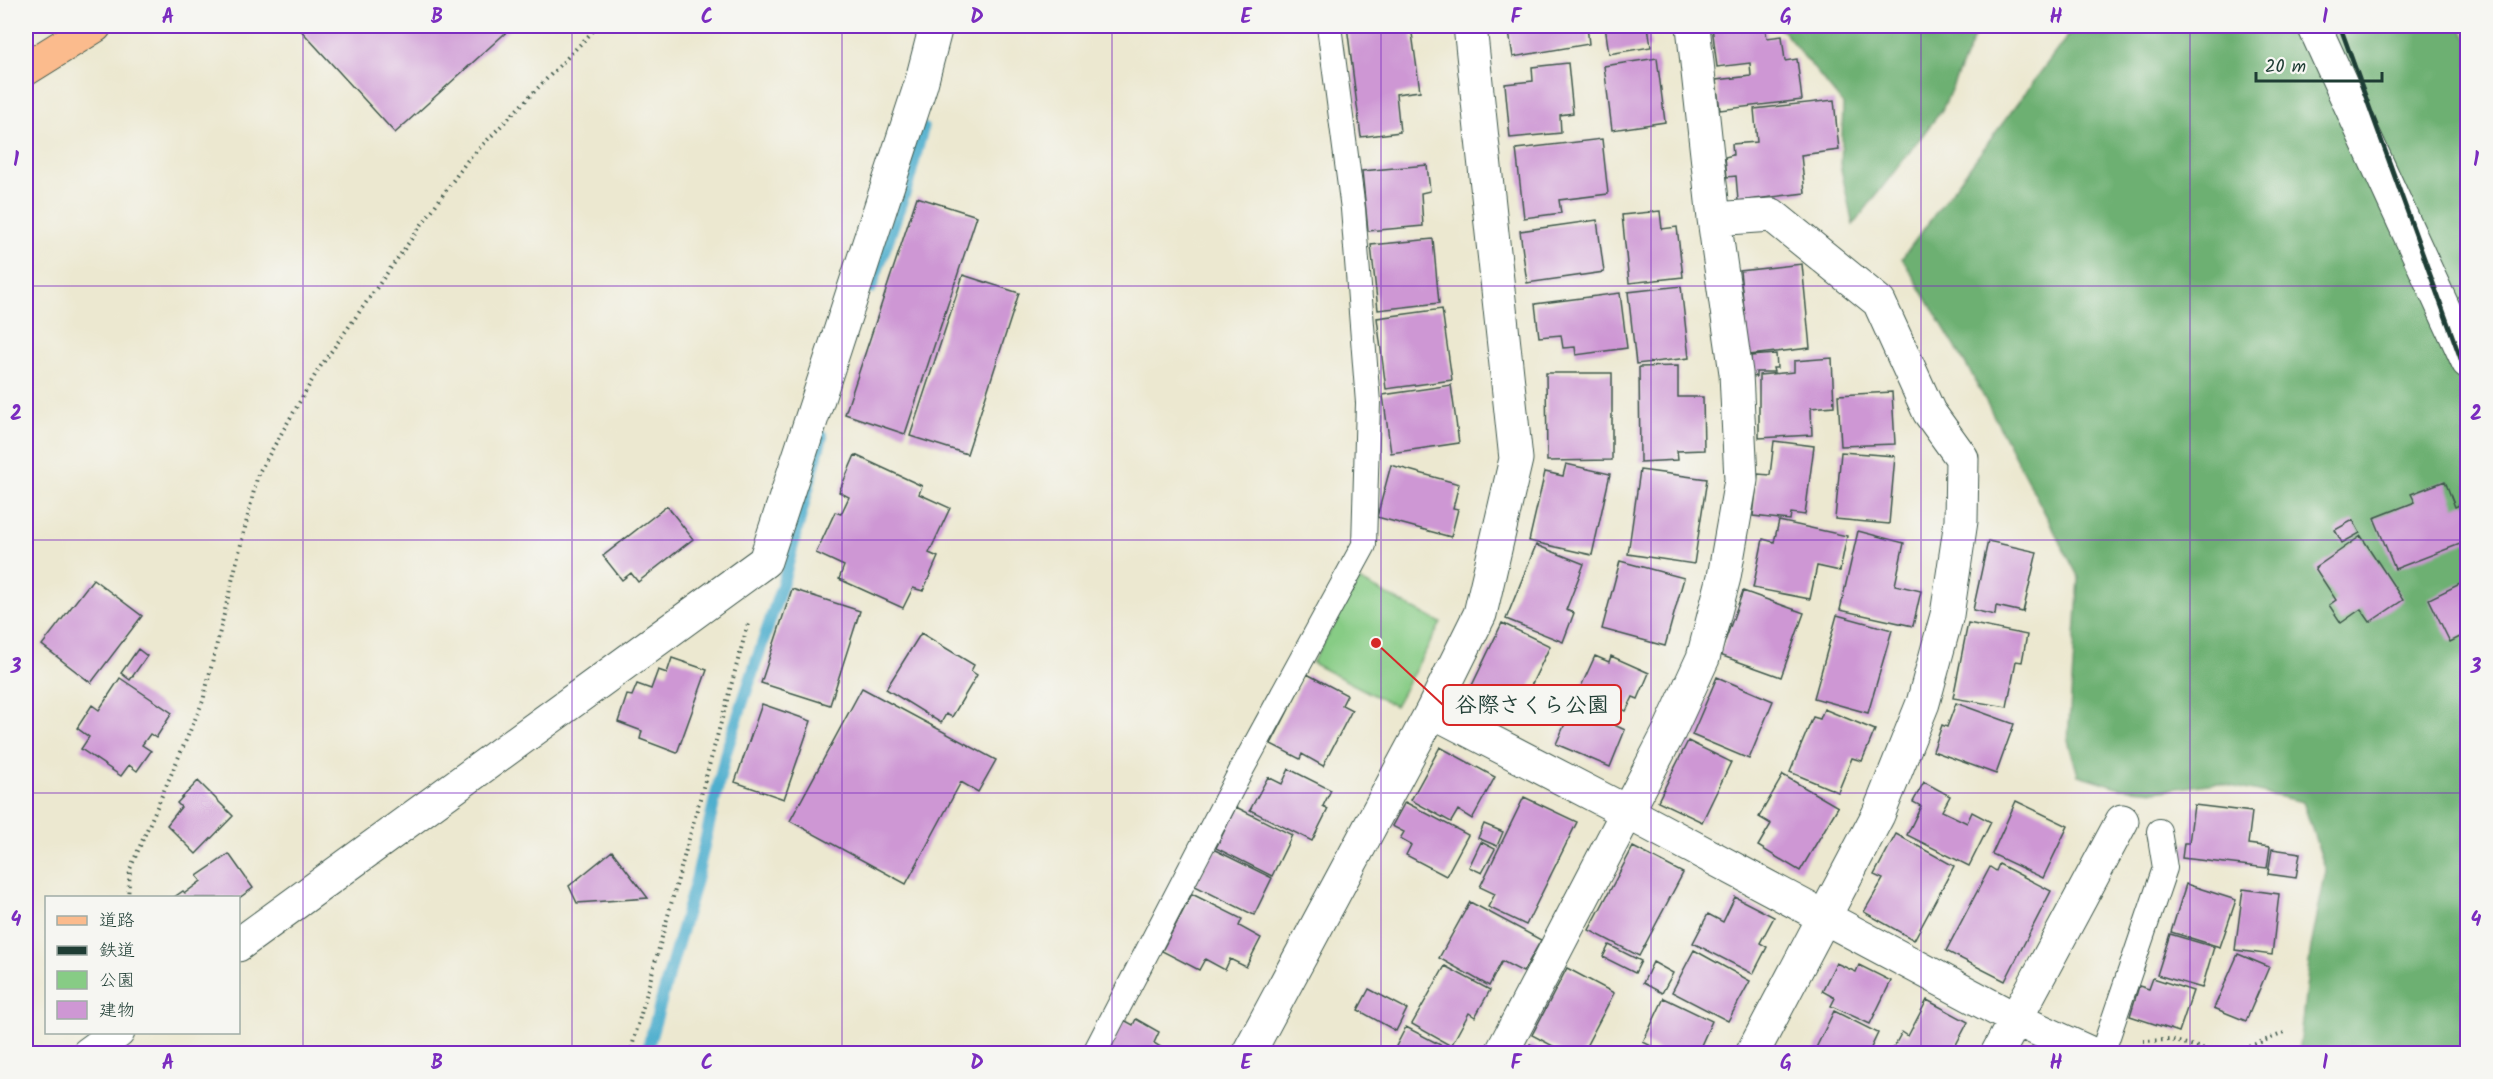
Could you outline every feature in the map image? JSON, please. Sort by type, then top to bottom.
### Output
[{"type":"main road","points":[[26,69],[95,26]]},
{"type":"street","points":[[240,944],[765,561],[921,84],[936,26]]},
{"type":"street","points":[[1248,1053],[1432,711],[1480,614],[1516,459],[1470,26]]},
{"type":"street","points":[[1501,1053],[1669,732],[1702,658],[1724,577],[1741,480],[1736,373],[1714,219],[1693,26]]},
{"type":"street","points":[[2314,26],[2468,362]]},
{"type":"street","points":[[1714,219],[1772,215],[1879,302],[1929,412],[1962,458],[1961,521],[1947,615],[1923,703],[1878,815],[1752,1053]]},
{"type":"street","points":[[1432,711],[1628,812],[2015,1019],[2100,1050]]},
{"type":"street","points":[[1997,1053],[2122,821]]},
{"type":"street","points":[[88,1053],[115,1034]]},
{"type":"lane","points":[[1094,1053],[1243,767],[1364,546],[1368,403],[1353,209],[1329,26]]},
{"type":"lane","points":[[2100,1050],[2165,868],[2159,831]]},
{"type":"path","points":[[128,896],[130,869],[202,701],[258,474],[318,370],[467,160],[598,26]]},
{"type":"path","points":[[630,1053],[750,618]]},
{"type":"path","points":[[2100,1050],[2171,1040],[2213,1051],[2237,1050],[2287,1032]]},
{"type":"green space","points":[[1776,26],[1979,26],[1942,110],[1853,225],[1841,169],[1843,104],[1784,32]]},
{"type":"green space","points":[[2075,26],[2459,26],[2468,39],[2467,1053],[2301,1053],[2299,1046],[2311,947],[2326,871],[2303,802],[2217,783],[2156,791],[2120,788],[2078,775],[2068,740],[2079,578],[1970,371],[1902,258]]},
{"type":"green space","points":[[1359,580],[1441,623],[1395,706],[1312,663]]},
{"type":"building","points":[[297,26],[513,26],[395,133]]},
{"type":"building","points":[[1347,26],[1411,26],[1420,91],[1396,94],[1400,132],[1361,137]]},
{"type":"building","points":[[1508,26],[1587,26],[1589,44],[1513,57]]},
{"type":"building","points":[[1605,26],[1648,26],[1651,47],[1609,54]]},
{"type":"building","points":[[1712,26],[1765,26],[1767,38],[1782,36],[1785,61],[1797,59],[1802,100],[1720,110],[1716,80],[1751,76],[1750,63],[1717,67]]},
{"type":"building","points":[[1657,58],[1665,122],[1612,130],[1604,66]]},
{"type":"building","points":[[1568,63],[1573,113],[1560,115],[1561,133],[1510,138],[1505,84],[1533,81],[1532,67]]},
{"type":"building","points":[[1834,100],[1839,150],[1801,155],[1805,193],[1738,201],[1736,176],[1727,177],[1725,157],[1733,155],[1732,144],[1757,142],[1754,109]]},
{"type":"building","points":[[1602,139],[1608,194],[1559,200],[1561,213],[1524,218],[1516,149]]},
{"type":"building","points":[[1427,165],[1430,191],[1421,193],[1423,226],[1368,231],[1362,171]]},
{"type":"building","points":[[917,197],[977,216],[905,434],[845,414]]},
{"type":"building","points":[[1660,211],[1662,229],[1677,227],[1683,277],[1629,283],[1622,215]]},
{"type":"building","points":[[1597,220],[1604,272],[1527,283],[1520,231]]},
{"type":"building","points":[[1433,239],[1439,303],[1378,310],[1371,245]]},
{"type":"building","points":[[1802,264],[1810,348],[1749,355],[1740,271]]},
{"type":"building","points":[[963,275],[1019,293],[967,454],[910,436]]},
{"type":"building","points":[[1681,286],[1689,358],[1636,364],[1628,292]]},
{"type":"building","points":[[1620,293],[1627,348],[1576,355],[1575,347],[1563,348],[1561,335],[1539,337],[1535,304]]},
{"type":"building","points":[[1442,309],[1452,380],[1386,389],[1377,318]]},
{"type":"building","points":[[1776,354],[1777,368],[1773,368],[1774,372],[1756,372],[1756,377],[1751,376],[1751,356]]},
{"type":"building","points":[[1832,358],[1834,406],[1811,408],[1812,435],[1759,438],[1759,375],[1794,372],[1794,361]]},
{"type":"building","points":[[1678,366],[1678,397],[1703,397],[1704,450],[1677,451],[1678,460],[1640,462],[1639,367]]},
{"type":"building","points":[[1546,373],[1612,373],[1612,460],[1547,461]]},
{"type":"building","points":[[1451,385],[1459,443],[1391,453],[1383,395]]},
{"type":"building","points":[[1892,392],[1895,444],[1841,446],[1838,395]]},
{"type":"building","points":[[1774,441],[1814,446],[1805,515],[1791,513],[1790,520],[1753,516],[1758,474],[1770,475]]},
{"type":"building","points":[[1841,452],[1895,456],[1889,524],[1835,519]]},
{"type":"building","points":[[855,455],[922,486],[919,494],[950,508],[929,553],[938,557],[923,591],[913,588],[903,608],[839,579],[844,566],[816,553],[835,512],[841,514],[849,497],[839,492]]},
{"type":"building","points":[[1566,464],[1610,474],[1592,555],[1529,541],[1545,472],[1563,476]]},
{"type":"building","points":[[1391,465],[1459,484],[1453,508],[1458,509],[1451,537],[1377,517]]},
{"type":"building","points":[[1640,470],[1707,479],[1694,564],[1628,554]]},
{"type":"building","points":[[2445,481],[2455,507],[2466,502],[2468,506],[2468,541],[2395,569],[2374,518],[2415,502],[2411,494]]},
{"type":"building","points":[[667,506],[693,539],[638,582],[631,573],[622,580],[603,556]]},
{"type":"building","points":[[2353,520],[2360,533],[2342,543],[2335,530]]},
{"type":"building","points":[[1779,521],[1847,536],[1840,571],[1817,566],[1810,599],[1753,588],[1763,539],[1774,542]]},
{"type":"building","points":[[1858,531],[1904,543],[1895,585],[1921,591],[1913,626],[1840,610]]},
{"type":"building","points":[[2361,536],[2403,600],[2370,622],[2361,609],[2341,623],[2329,605],[2336,600],[2315,568]]},
{"type":"building","points":[[1988,541],[2037,552],[2023,612],[1996,606],[1995,615],[1973,610]]},
{"type":"building","points":[[1536,545],[1584,564],[1566,610],[1574,613],[1563,642],[1506,619]]},
{"type":"building","points":[[1620,561],[1684,578],[1665,646],[1602,629]]},
{"type":"building","points":[[93,579],[142,616],[91,683],[42,645]]},
{"type":"building","points":[[2468,580],[2468,633],[2450,642],[2429,599]]},
{"type":"building","points":[[792,589],[860,611],[830,705],[761,683]]},
{"type":"building","points":[[1743,591],[1804,613],[1781,677],[1720,655]]},
{"type":"building","points":[[1837,615],[1892,630],[1868,713],[1814,698]]},
{"type":"building","points":[[1502,623],[1550,646],[1513,723],[1465,700]]},
{"type":"building","points":[[1968,623],[2027,635],[2022,662],[2016,661],[2007,707],[1953,698]]},
{"type":"building","points":[[921,633],[974,665],[971,671],[977,675],[952,717],[946,714],[941,723],[886,689]]},
{"type":"building","points":[[138,649],[147,656],[130,680],[121,673]]},
{"type":"building","points":[[1595,656],[1609,662],[1611,656],[1649,673],[1638,699],[1633,697],[1626,711],[1579,691]]},
{"type":"building","points":[[672,658],[707,670],[677,753],[640,739],[642,731],[618,722],[627,695],[632,696],[637,684],[651,689],[658,670],[667,673]]},
{"type":"building","points":[[1307,674],[1347,695],[1342,705],[1352,710],[1323,766],[1302,754],[1300,759],[1271,744]]},
{"type":"building","points":[[1717,677],[1773,701],[1749,759],[1692,735]]},
{"type":"building","points":[[120,678],[172,713],[156,738],[150,734],[142,745],[151,751],[137,771],[129,765],[121,776],[81,749],[89,737],[77,728],[92,705],[99,710]]},
{"type":"building","points":[[862,688],[996,760],[978,792],[961,782],[906,884],[790,821]]},
{"type":"building","points":[[1577,697],[1617,714],[1612,724],[1625,730],[1610,767],[1556,744]]},
{"type":"building","points":[[1956,703],[2014,724],[1996,774],[1933,751],[1942,725],[1947,727]]},
{"type":"building","points":[[762,704],[811,721],[784,799],[735,782]]},
{"type":"building","points":[[1824,709],[1875,730],[1862,761],[1852,758],[1838,792],[1790,772],[1813,717],[1820,719]]},
{"type":"building","points":[[1688,741],[1731,762],[1702,822],[1658,801]]},
{"type":"building","points":[[1440,747],[1495,777],[1472,819],[1458,810],[1451,822],[1411,800]]},
{"type":"building","points":[[1289,769],[1331,790],[1323,806],[1328,809],[1312,841],[1250,810],[1268,777],[1282,784]]},
{"type":"building","points":[[1783,775],[1838,807],[1800,871],[1758,846],[1771,824],[1759,817]]},
{"type":"building","points":[[198,781],[233,816],[196,854],[167,825],[181,807],[177,803]]},
{"type":"building","points":[[1924,782],[1950,796],[1942,811],[1967,823],[1972,812],[1991,822],[1969,866],[1907,835],[1921,806],[1913,802]]},
{"type":"building","points":[[1524,797],[1577,822],[1526,925],[1488,907],[1495,894],[1480,887]]},
{"type":"building","points":[[2016,801],[2068,826],[2043,878],[1992,854]]},
{"type":"building","points":[[1405,802],[1468,835],[1446,876],[1406,855],[1411,845],[1400,839],[1404,832],[1392,826]]},
{"type":"building","points":[[2194,805],[2252,812],[2248,844],[2270,847],[2267,868],[2182,858],[2184,843],[2189,843]]},
{"type":"building","points":[[1236,807],[1292,835],[1272,876],[1216,848]]},
{"type":"building","points":[[1484,824],[1503,832],[1497,846],[1478,838]]},
{"type":"building","points":[[1896,834],[1954,866],[1914,940],[1864,912],[1883,879],[1874,875]]},
{"type":"building","points":[[1481,842],[1495,849],[1482,873],[1469,867]]},
{"type":"building","points":[[1633,847],[1683,873],[1639,956],[1589,930]]},
{"type":"building","points":[[1213,849],[1272,878],[1254,915],[1195,886]]},
{"type":"building","points":[[2272,849],[2300,853],[2296,878],[2268,874]]},
{"type":"building","points":[[612,851],[648,898],[577,903],[569,886]]},
{"type":"building","points":[[229,854],[253,888],[240,897],[176,896],[183,891],[185,893],[201,881],[197,876]]},
{"type":"building","points":[[1999,864],[2051,891],[2005,981],[1946,951],[1990,867],[1996,871]]},
{"type":"building","points":[[2186,884],[2236,900],[2220,947],[2171,932]]},
{"type":"building","points":[[2243,889],[2279,894],[2272,955],[2235,950]]},
{"type":"building","points":[[1192,894],[1242,919],[1239,926],[1261,938],[1246,967],[1230,959],[1225,970],[1205,959],[1199,970],[1162,951]]},
{"type":"building","points":[[1735,897],[1774,917],[1760,943],[1767,947],[1753,974],[1693,943],[1708,914],[1723,922]]},
{"type":"building","points":[[1470,902],[1541,940],[1523,972],[1502,961],[1489,986],[1439,958]]},
{"type":"building","points":[[2170,934],[2214,947],[2202,988],[2157,975]]},
{"type":"building","points":[[1609,945],[1641,961],[1635,973],[1603,957]]},
{"type":"building","points":[[1694,950],[1750,981],[1728,1021],[1672,992]]},
{"type":"building","points":[[2238,954],[2269,967],[2246,1021],[2214,1008]]},
{"type":"building","points":[[1653,962],[1673,973],[1662,993],[1643,983]]},
{"type":"building","points":[[1836,963],[1856,972],[1859,965],[1891,981],[1870,1024],[1831,1006],[1835,998],[1822,991]]},
{"type":"building","points":[[1445,966],[1490,990],[1475,1017],[1469,1013],[1451,1046],[1412,1024]]},
{"type":"building","points":[[1567,968],[1614,993],[1582,1054],[1568,1054],[1532,1035]]},
{"type":"building","points":[[2153,978],[2193,991],[2179,1032],[2130,1016],[2139,986],[2149,989]]},
{"type":"building","points":[[1369,989],[1407,1009],[1396,1031],[1358,1010]]},
{"type":"building","points":[[1664,998],[1712,1021],[1697,1054],[1667,1054],[1643,1042]]},
{"type":"building","points":[[1927,1000],[1968,1022],[1951,1054],[1890,1054],[1902,1032],[1908,1036]]},
{"type":"building","points":[[1834,1011],[1878,1033],[1868,1054],[1813,1054]]},
{"type":"building","points":[[1136,1019],[1159,1032],[1154,1043],[1167,1051],[1166,1054],[1112,1054],[1107,1051],[1124,1020],[1133,1025]]},
{"type":"building","points":[[1406,1027],[1452,1051],[1451,1054],[1392,1054]]},
{"type":"building","points":[[1530,1044],[1549,1054],[1526,1054]]},
{"type":"waterway","points":[[871,288],[908,184],[923,128]]},
{"type":"waterway","points":[[646,1054],[696,880],[726,752],[784,579],[822,436]]},
{"type":"railway","points":[[2340,26],[2468,379]]},
{"type":"place","name":"谷際さくら公園","points":[[1376,643]]}]
